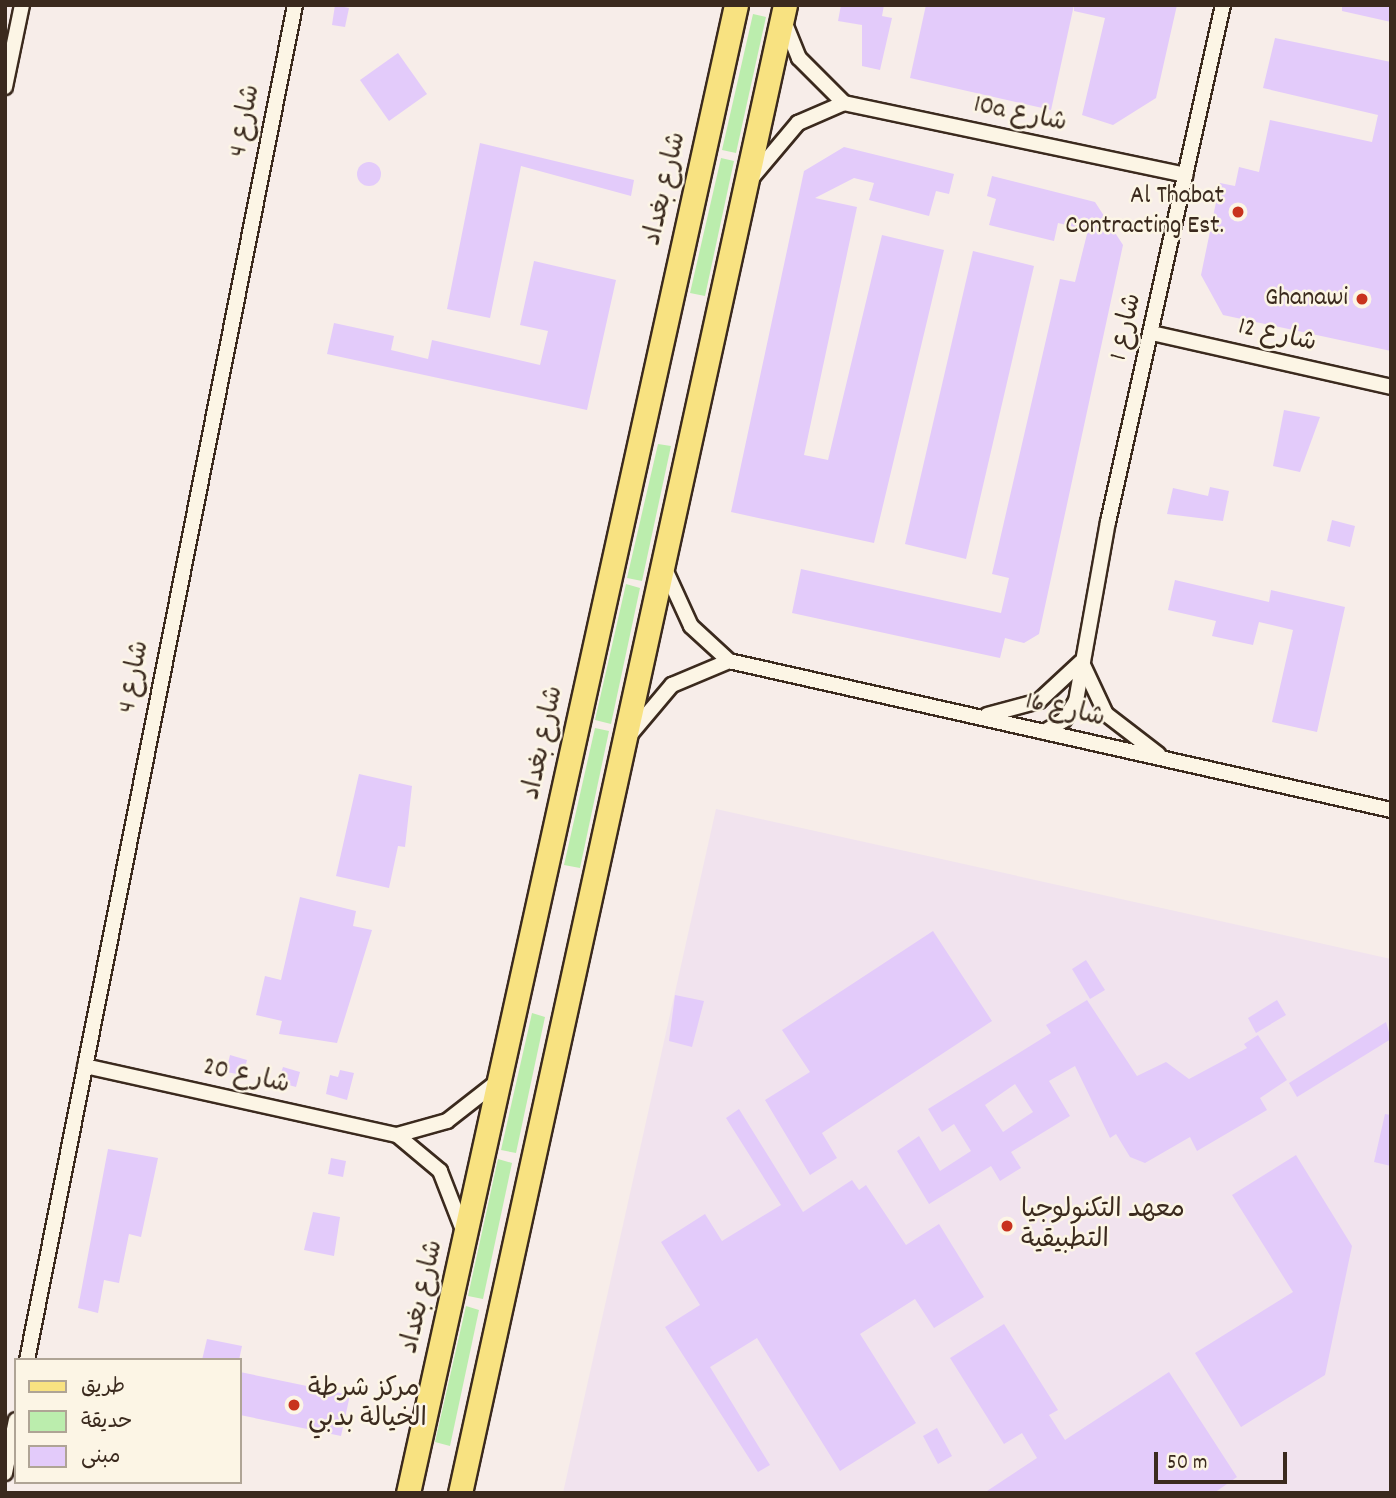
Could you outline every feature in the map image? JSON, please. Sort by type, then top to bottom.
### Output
[{"type":"main road","name":"شارع بغداد","points":[[408,1493],[736,5]]},
{"type":"main road","points":[[460,1493],[784,11]]},
{"type":"street","points":[[5,88],[22,5]]},
{"type":"street","name":"شارع 4","points":[[27,1358],[295,5]]},
{"type":"street","name":"شارع 1","points":[[1044,732],[1071,711],[1223,5]]},
{"type":"street","points":[[743,190],[798,123],[844,103],[799,58],[784,11]]},
{"type":"street","name":"10a شارع","points":[[844,103],[1186,175]]},
{"type":"street","name":"شارع 12","points":[[1152,333],[1391,387]]},
{"type":"street","points":[[624,742],[672,685],[729,661],[691,626],[663,564]]},
{"type":"street","name":"شارع 16","points":[[729,661],[1391,810]]},
{"type":"street","points":[[975,716],[1039,701],[1082,661],[1106,714],[1166,759]]},
{"type":"street","name":"شارع 20","points":[[85,1066],[397,1135],[440,1171],[465,1235]]},
{"type":"street","name":"شارع 20","points":[[397,1135],[447,1121],[499,1080]]},
{"type":"street","points":[[5,1473],[14,1430]]},
{"type":"shaded area","name":"معهد التكنولوجيا التطبيقية","points":[[716,809],[1391,959],[1391,1493],[563,1493]]},
{"type":"green space","points":[[753,14],[766,17],[736,153],[722,150]]},
{"type":"green space","points":[[721,158],[734,161],[705,296],[690,293]]},
{"type":"green space","points":[[658,444],[671,446],[642,581],[627,578]]},
{"type":"green space","points":[[626,584],[640,588],[611,724],[595,720]]},
{"type":"green space","points":[[595,728],[609,731],[580,868],[564,865]]},
{"type":"green space","points":[[532,1013],[545,1017],[516,1153],[501,1150]]},
{"type":"green space","points":[[498,1159],[512,1163],[483,1299],[468,1296]]},
{"type":"green space","points":[[466,1306],[479,1310],[450,1446],[435,1442]]},
{"type":"building","points":[[335,5],[349,8],[345,27],[332,25]]},
{"type":"building","points":[[841,5],[884,5],[882,16],[892,18],[880,70],[862,66],[862,25],[838,21]]},
{"type":"building","points":[[926,5],[1074,5],[1051,110],[910,78]]},
{"type":"building","points":[[1074,5],[1177,5],[1156,98],[1113,125],[1082,115],[1105,18],[1074,11]]},
{"type":"building","points":[[1342,5],[1391,5],[1391,22],[1342,11]]},
{"type":"building","points":[[1275,38],[1391,62],[1391,351],[1223,315],[1201,275],[1220,183],[1235,186],[1239,167],[1259,172],[1270,120],[1372,142],[1378,115],[1263,88]]},
{"type":"building","points":[[398,53],[427,94],[389,121],[360,80]]},
{"type":"building","points":[[480,143],[634,180],[631,196],[521,166],[490,318],[447,309]]},
{"type":"building","points":[[844,147],[954,174],[949,194],[936,191],[929,216],[869,200],[874,183],[854,178],[815,198],[857,207],[804,455],[828,460],[882,235],[944,250],[874,543],[731,512],[804,171]]},
{"type":"building","points":[[369,162],[380,169],[381,174],[374,185],[369,186],[358,179],[357,174],[364,163]]},
{"type":"building","points":[[992,176],[1095,202],[1123,245],[1039,634],[1024,643],[1005,638],[1000,658],[792,613],[801,569],[1001,613],[1009,578],[992,574],[1060,279],[1075,282],[1088,230],[1058,223],[1054,241],[989,225],[996,199],[987,196]]},
{"type":"building","points":[[973,251],[1034,266],[966,559],[905,544]]},
{"type":"building","points":[[534,261],[616,280],[587,410],[327,354],[334,323],[394,336],[391,350],[428,359],[432,340],[540,365],[548,331],[520,325]]},
{"type":"building","points":[[1284,410],[1320,417],[1300,472],[1273,466]]},
{"type":"building","points":[[1210,487],[1229,491],[1223,521],[1167,514],[1173,488],[1208,496]]},
{"type":"building","points":[[1332,520],[1355,526],[1350,547],[1327,541]]},
{"type":"building","points":[[1175,580],[1269,602],[1271,590],[1345,607],[1317,732],[1272,722],[1293,630],[1259,622],[1253,645],[1212,636],[1216,621],[1168,610]]},
{"type":"building","points":[[359,774],[412,786],[405,847],[398,846],[389,888],[336,876]]},
{"type":"building","points":[[300,897],[356,911],[353,926],[372,930],[337,1043],[279,1034],[282,1021],[256,1015],[265,976],[281,980]]},
{"type":"building","points":[[933,931],[992,1021],[822,1133],[837,1158],[810,1175],[765,1100],[810,1072],[782,1030]]},
{"type":"building","points":[[1086,960],[1105,990],[1090,999],[1072,969]]},
{"type":"building","points":[[675,995],[704,1001],[692,1047],[669,1041]]},
{"type":"building","points":[[1087,1000],[1137,1076],[1166,1062],[1189,1079],[1247,1048],[1244,1044],[1258,1035],[1287,1080],[1260,1098],[1267,1110],[1197,1151],[1190,1137],[1145,1163],[1130,1157],[1116,1134],[1110,1138],[1075,1066],[1049,1081],[1070,1116],[1011,1152],[1021,1168],[1000,1181],[991,1166],[929,1204],[897,1151],[919,1136],[940,1171],[971,1151],[954,1124],[942,1132],[928,1109],[1051,1033],[1046,1025]],"holes":[[[1015,1084],[1033,1112],[1003,1132],[985,1105]]]},
{"type":"building","points":[[1277,1000],[1286,1015],[1256,1033],[1248,1018]]},
{"type":"building","points":[[1386,1022],[1391,1039],[1297,1097],[1289,1083]]},
{"type":"building","points":[[230,1055],[247,1060],[243,1075],[226,1072]]},
{"type":"building","points":[[283,1067],[300,1072],[296,1087],[278,1082]]},
{"type":"building","points":[[340,1070],[354,1073],[347,1100],[326,1094],[330,1075],[338,1077]]},
{"type":"building","points":[[739,1109],[803,1212],[852,1180],[859,1190],[866,1185],[906,1245],[939,1224],[984,1297],[934,1328],[915,1299],[860,1334],[916,1423],[840,1471],[757,1338],[710,1367],[770,1465],[758,1472],[665,1327],[700,1305],[661,1242],[705,1214],[722,1241],[781,1205],[726,1118]]},
{"type":"building","points":[[1385,1114],[1391,1115],[1391,1166],[1374,1162]]},
{"type":"building","points":[[108,1149],[158,1158],[141,1237],[129,1234],[119,1283],[104,1280],[98,1313],[78,1308]]},
{"type":"building","points":[[1296,1155],[1352,1246],[1325,1375],[1241,1427],[1195,1353],[1293,1292],[1232,1195]]},
{"type":"building","points":[[331,1158],[346,1161],[343,1177],[328,1174]]},
{"type":"building","points":[[313,1212],[340,1217],[334,1256],[304,1250]]},
{"type":"building","points":[[1004,1324],[1058,1410],[1049,1415],[1065,1440],[1169,1372],[1237,1477],[1214,1493],[984,1493],[1037,1458],[1022,1433],[1004,1444],[950,1358]]},
{"type":"building","points":[[207,1339],[242,1346],[239,1358],[202,1358]]},
{"type":"building","name":"مركز شرطة الخيالة بدبي","points":[[242,1372],[350,1395],[341,1436],[242,1415]]},
{"type":"building","points":[[937,1428],[952,1456],[938,1464],[923,1436]]},
{"type":"place","name":"Al Thabat Contracting Est.","points":[[1238,212]]},
{"type":"place","name":"Ghanawi","points":[[1362,299]]},
{"type":"place","name":"معهد التكنولوجيا التطبيقية","points":[[1007,1226]]},
{"type":"place","name":"مركز شرطة الخيالة بدبي","points":[[294,1405]]}]
